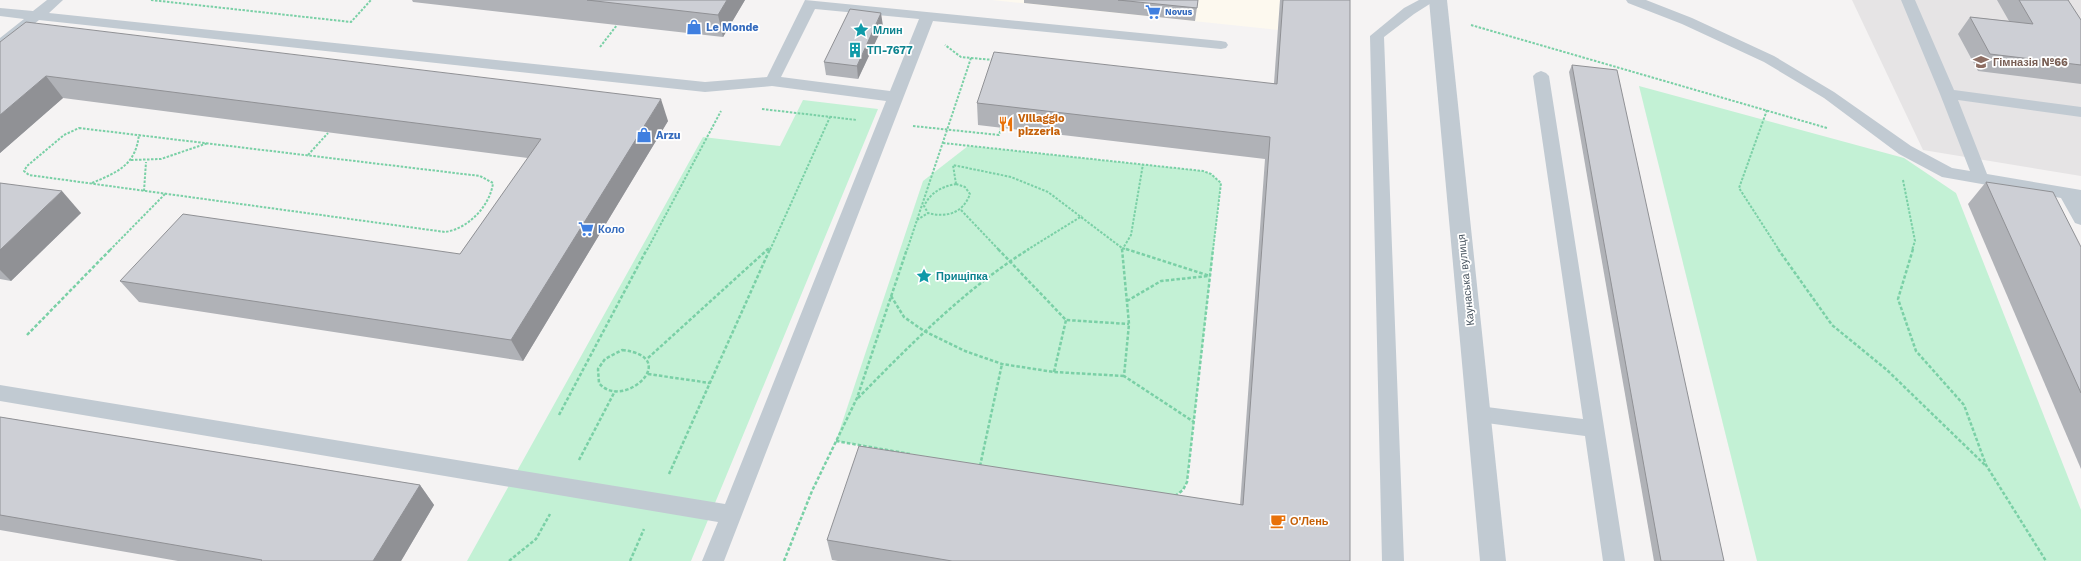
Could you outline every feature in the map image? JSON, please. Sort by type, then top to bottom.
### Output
[{"type":"street","name":"Каунаська вулиця","points":[[1438,0],[1493,561]]},
{"type":"lane","points":[[0,45],[56,0]]},
{"type":"lane","points":[[1393,561],[1377,36],[1409,11],[1429,0]]},
{"type":"lane","points":[[1633,0],[1687,21],[1769,59],[1830,95],[1905,150],[1948,173],[2074,194],[2081,219]]},
{"type":"lane","points":[[1908,0],[1948,94],[1981,179]]},
{"type":"lane","points":[[772,81],[811,2],[927,16],[1221,45]]},
{"type":"lane","points":[[0,12],[705,87],[772,81],[896,97]]},
{"type":"lane","points":[[713,561],[927,16]]},
{"type":"lane","points":[[1541,76],[1614,561]]},
{"type":"lane","points":[[1948,94],[2081,112]]},
{"type":"lane","points":[[0,393],[732,515]]},
{"type":"lane","points":[[1479,414],[1594,430]]},
{"type":"path","points":[[151,0],[351,22],[371,0]]},
{"type":"path","points":[[1468,24],[1828,128]]},
{"type":"path","points":[[600,47],[617,25]]},
{"type":"path","points":[[943,43],[961,57],[999,60]]},
{"type":"path","points":[[784,561],[812,490],[857,398],[971,58]]},
{"type":"path","points":[[559,415],[734,84]]},
{"type":"path","points":[[754,108],[999,135],[1000,128]]},
{"type":"path","points":[[1767,110],[1739,188],[1762,226],[1832,325],[1887,370],[1986,465]]},
{"type":"path","points":[[630,561],[830,117]]},
{"type":"path","points":[[91,128],[209,143],[480,176],[493,183],[492,190],[465,227],[456,231],[445,232],[28,175],[24,171],[26,166],[70,131],[91,128]]},
{"type":"path","points":[[307,156],[328,133]]},
{"type":"path","points":[[91,184],[107,176],[131,160],[137,153],[139,134]]},
{"type":"path","points":[[131,160],[146,162],[182,153],[209,143]]},
{"type":"path","points":[[942,143],[1203,171],[1211,174],[1221,182],[1187,482],[1183,490],[1172,497]]},
{"type":"path","points":[[1905,150],[1900,164],[1915,241],[1898,299],[1916,351],[1964,405],[1986,465],[2046,561]]},
{"type":"path","points":[[144,191],[146,162]]},
{"type":"path","points":[[1124,376],[1129,324],[1122,248],[1131,235],[1143,164]]},
{"type":"path","points":[[956,184],[952,165],[1011,177],[1048,192],[1082,216],[1122,248],[1210,276]]},
{"type":"path","points":[[956,184],[965,187],[970,194],[968,201],[961,210],[938,216],[928,213],[924,206],[928,198],[935,191],[956,184]]},
{"type":"path","points":[[27,335],[165,194]]},
{"type":"path","points":[[961,210],[1066,320],[1129,324]]},
{"type":"path","points":[[916,220],[928,213]]},
{"type":"path","points":[[857,398],[924,331],[1010,261],[1082,216]]},
{"type":"path","points":[[648,358],[772,245]]},
{"type":"path","points":[[1127,301],[1161,281],[1210,276]]},
{"type":"path","points":[[891,296],[904,317],[924,331],[965,351],[1002,364],[1054,372],[1124,376],[1194,422]]},
{"type":"path","points":[[1054,372],[1066,320]]},
{"type":"path","points":[[622,350],[632,350],[642,353],[648,358],[650,366],[648,374],[643,381],[634,387],[615,391],[606,390],[598,381],[598,368],[603,361],[612,354],[622,350]]},
{"type":"path","points":[[986,467],[979,466],[1002,364]]},
{"type":"path","points":[[648,374],[710,383]]},
{"type":"path","points":[[564,488],[615,391]]},
{"type":"path","points":[[836,441],[915,455]]},
{"type":"path","points":[[509,561],[536,539],[553,510]]},
{"type":"shaded area","points":[[992,0],[1280,0],[1278,30]]},
{"type":"shaded area","name":"Гімназія №66","points":[[1852,0],[2081,0],[2081,176],[1923,150]]},
{"type":"green space","points":[[1639,86],[1904,158],[1956,193],[2081,510],[2081,561],[1757,561]]},
{"type":"green space","points":[[803,100],[878,109],[691,561],[467,561],[703,137],[780,146]]},
{"type":"green space","points":[[968,146],[1203,171],[1211,174],[1221,183],[1187,482],[1181,491],[1176,495],[1167,498],[836,441],[923,181]]},
{"type":"building","points":[[587,0],[727,0],[718,15]]},
{"type":"building","points":[[1118,0],[1198,0],[1197,8]]},
{"type":"building","points":[[1283,0],[1350,0],[1350,561],[952,561],[827,540],[859,446],[1243,505],[1270,137],[977,103],[994,52],[1277,84]]},
{"type":"building","points":[[2019,0],[2068,0],[2081,20],[2081,65],[1990,54],[1970,17],[2033,24]]},
{"type":"building","points":[[850,9],[881,13],[857,66],[824,62]]},
{"type":"building","points":[[26,22],[661,99],[511,340],[120,281],[183,214],[460,254],[541,139],[46,76],[0,115],[0,42]]},
{"type":"building","points":[[1572,65],[1617,70],[1724,561],[1661,561]]},
{"type":"building","points":[[1986,182],[2053,192],[2081,247],[2081,393]]},
{"type":"building","points":[[0,183],[62,191],[0,250]]},
{"type":"building","points":[[0,417],[420,485],[373,561],[261,561],[262,560],[0,515]]},
{"type":"place","name":"Novus","points":[[1153,12]]},
{"type":"place","name":"Le Monde","points":[[694,27]]},
{"type":"place","name":"Млин","points":[[861,30]]},
{"type":"place","name":"ТП-7677","points":[[855,50]]},
{"type":"place","name":"Гімназія №66","points":[[1981,62]]},
{"type":"place","name":"Villaggio pizzeria","points":[[1006,124]]},
{"type":"place","name":"Arzu","points":[[644,135]]},
{"type":"place","name":"Коло","points":[[586,229]]},
{"type":"place","name":"Прищіпка","points":[[924,276]]},
{"type":"place","name":"О'Лень","points":[[1278,521]]}]
